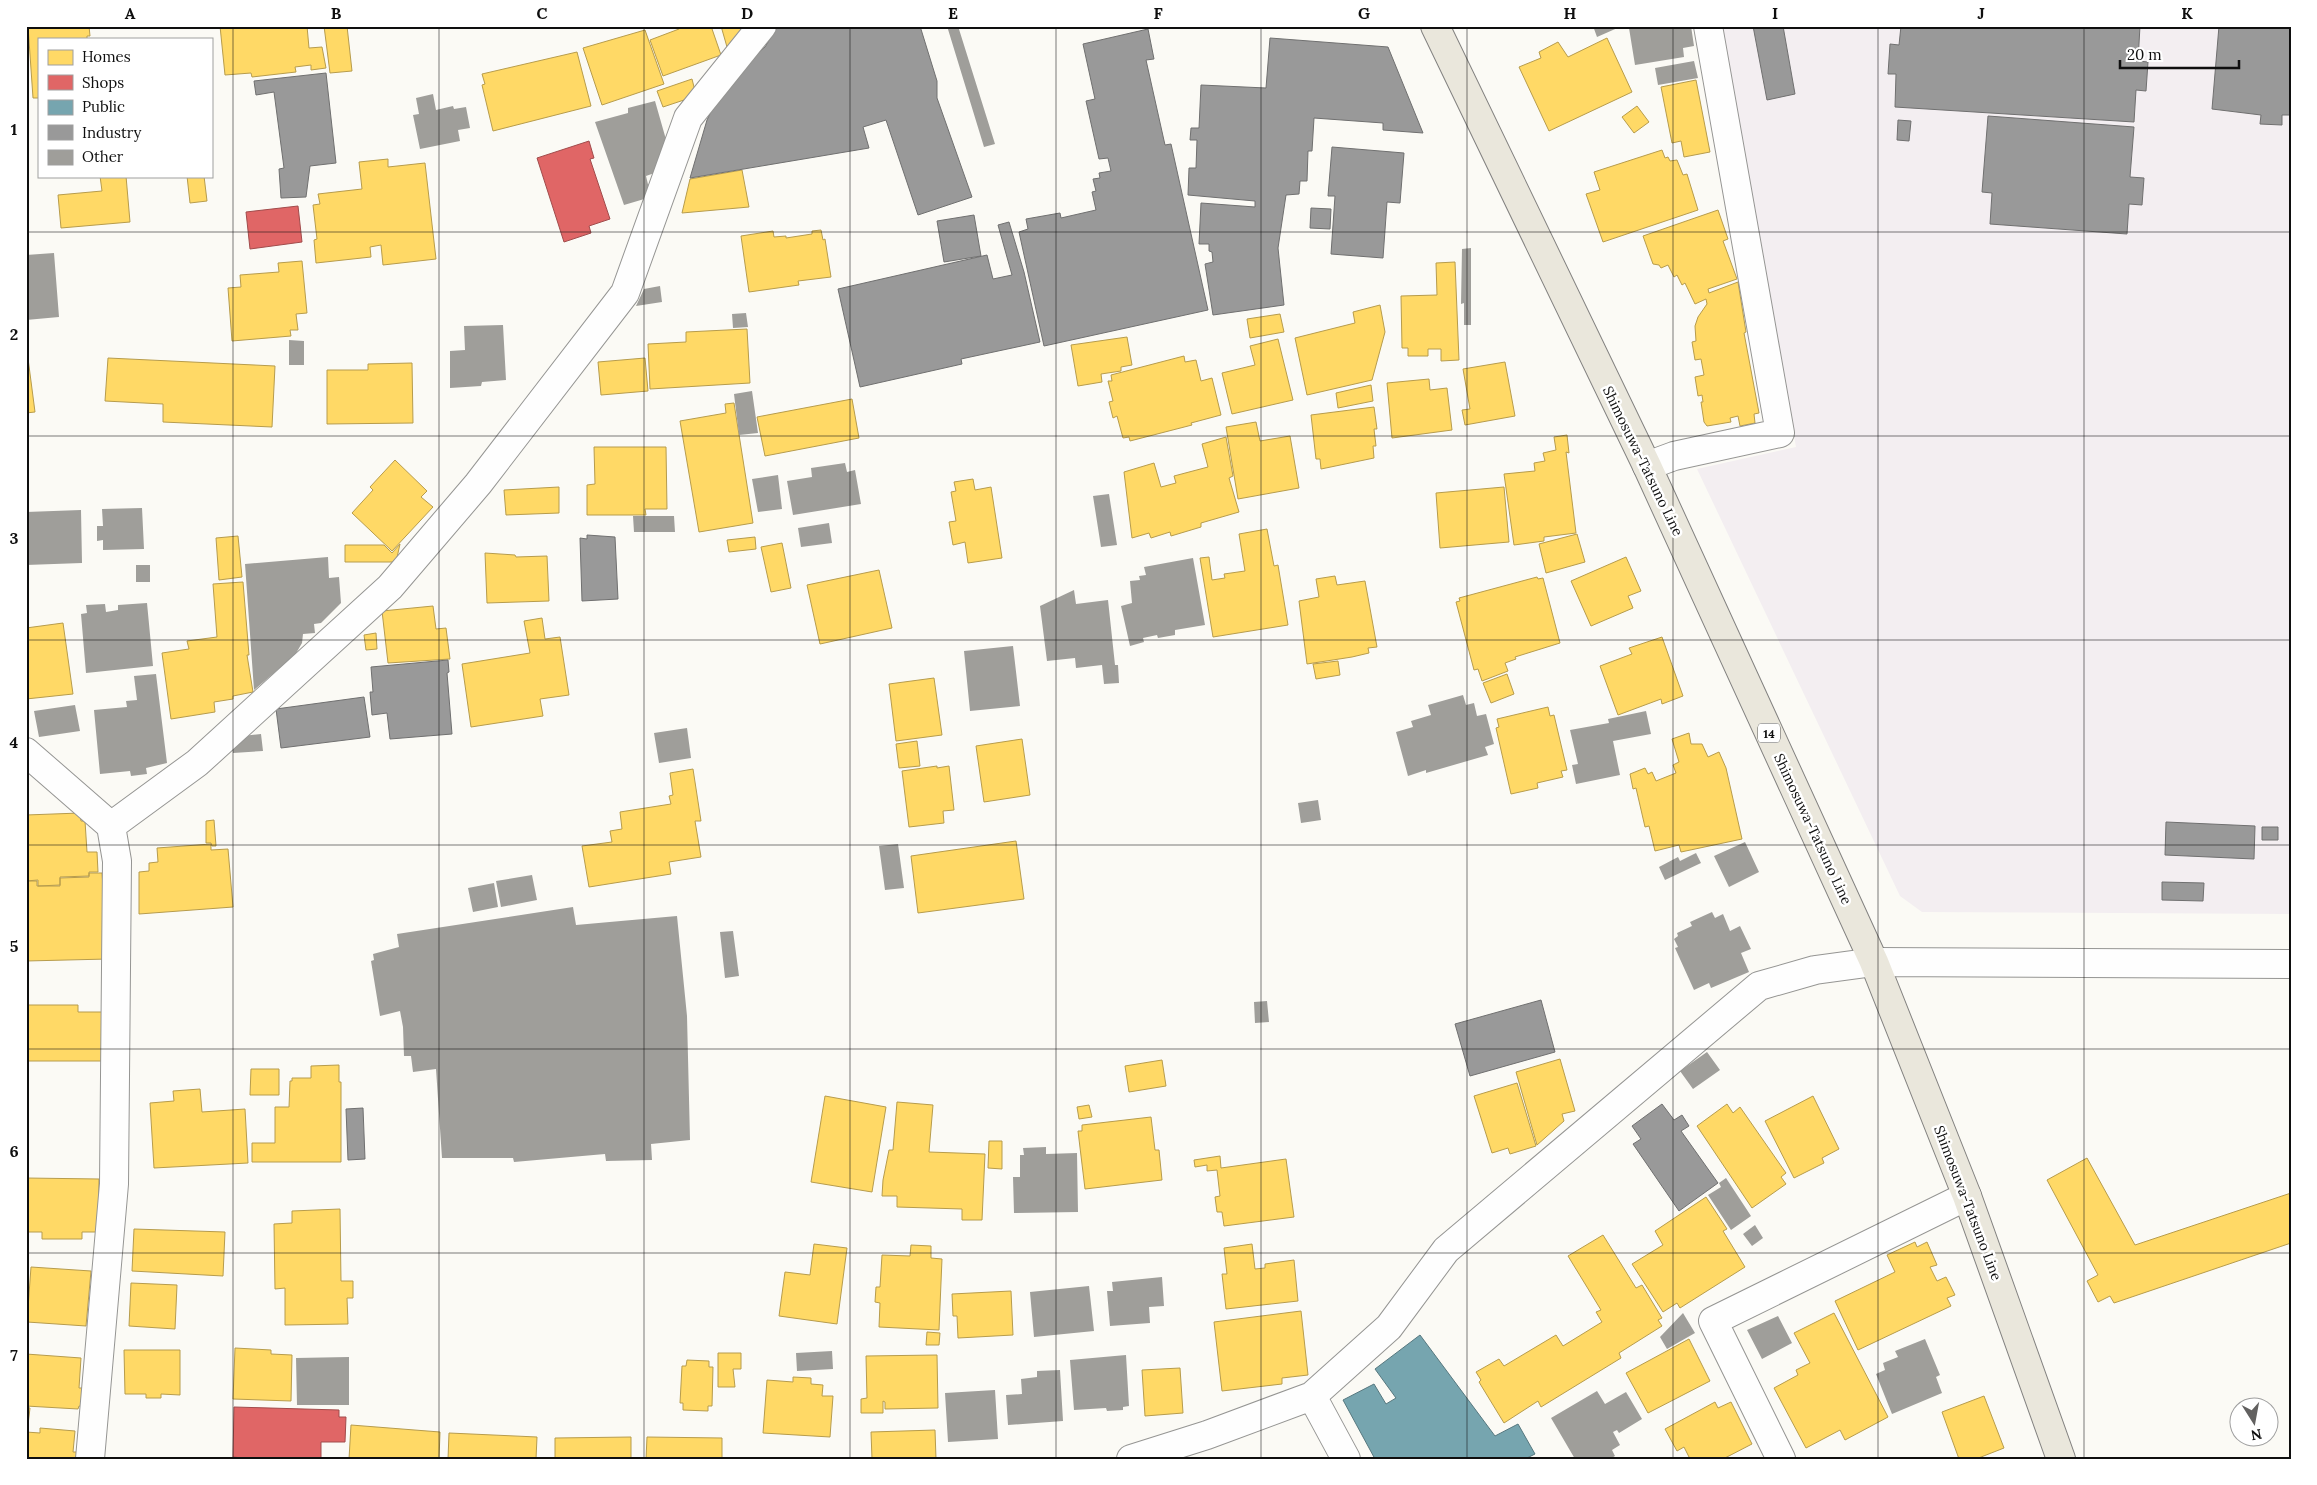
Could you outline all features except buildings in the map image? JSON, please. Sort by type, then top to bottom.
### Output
[{"type":"main road","name":"Shimosuwa-Tatsuno Line","points":[[1435,26],[1647,466],[1874,962],[1966,1196],[2061,1459]]},
{"type":"street","points":[[111,826],[197,763],[390,586],[478,484],[625,293],[688,118],[762,26]]},
{"type":"street","points":[[1647,466],[1674,456],[1780,433],[1708,26]]},
{"type":"street","points":[[26,752],[111,826],[118,861],[114,1184],[90,1459]]},
{"type":"street","points":[[1131,1459],[1207,1435],[1312,1396],[1389,1327],[1446,1250],[1759,986],[1815,970],[1874,962],[2291,964]]},
{"type":"street","points":[[1781,1459],[1714,1321],[1966,1196]]},
{"type":"street","points":[[1312,1396],[1346,1459]]},
{"type":"shaded area","points":[[1721,26],[2291,26],[2291,914],[1922,912],[1900,896],[1697,469],[1796,447]]}]
